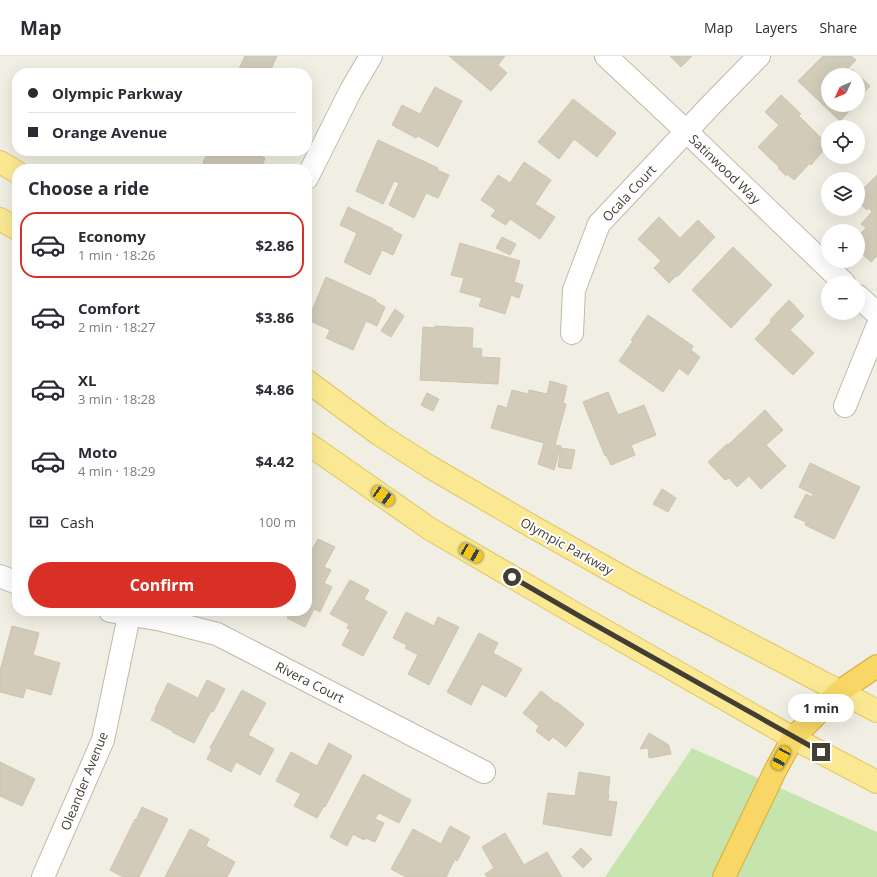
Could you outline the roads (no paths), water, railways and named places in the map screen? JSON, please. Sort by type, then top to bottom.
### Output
[{"type":"highway","points":[[724,877],[776,769],[793,738],[840,691],[877,666]]},
{"type":"main road","points":[[0,162],[12,169]]},
{"type":"main road","points":[[0,219],[12,226]]},
{"type":"main road","name":"Olympic Parkway","points":[[312,385],[380,435],[430,467],[528,525],[634,584],[877,711]]},
{"type":"main road","points":[[312,447],[430,529],[793,738],[877,782]]},
{"type":"street","points":[[312,168],[351,90],[371,56]]},
{"type":"street","name":"Satinwood Way","points":[[606,56],[837,276]]},
{"type":"street","name":"Ocala Court","points":[[572,333],[574,290],[599,224],[686,131],[760,56]]},
{"type":"street","points":[[865,303],[877,314]]},
{"type":"street","points":[[845,406],[877,326]]},
{"type":"street","points":[[0,576],[12,581]]},
{"type":"street","name":"Oleander Avenue","points":[[43,877],[103,740],[122,616]]},
{"type":"street","name":"Rivera Court","points":[[142,616],[217,634],[484,772]]}]
